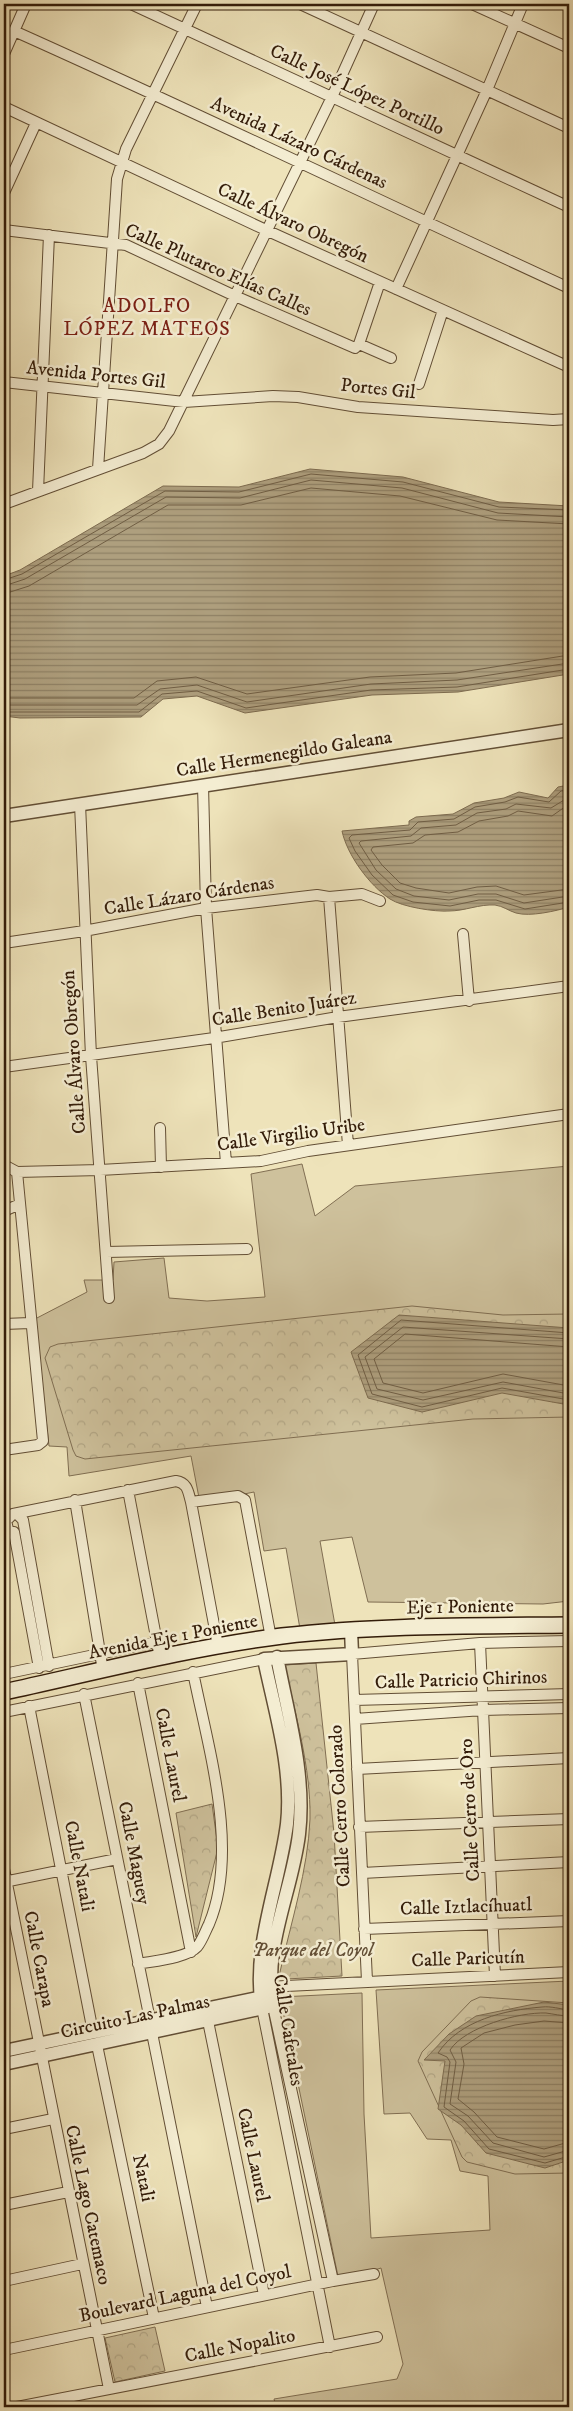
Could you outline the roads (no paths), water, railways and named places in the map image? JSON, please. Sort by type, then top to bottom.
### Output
[{"type":"main road","name":"Eje 1 Poniente","points":[[351,1630],[569,1625]]},
{"type":"main road","name":"Avenida Eje 1 Poniente","points":[[4,1692],[218,1646],[270,1638],[351,1630]]},
{"type":"street","points":[[4,54],[26,4]]},
{"type":"street","name":"Calle José López Portillo","points":[[131,4],[186,28],[456,156],[569,206]]},
{"type":"street","points":[[98,469],[117,179],[121,163],[197,4]]},
{"type":"street","points":[[300,4],[569,128]]},
{"type":"street","points":[[4,504],[143,453],[159,444],[184,402],[268,231],[374,4]]},
{"type":"street","points":[[472,4],[569,48]]},
{"type":"street","points":[[396,289],[488,90],[523,4]]},
{"type":"street","name":"Avenida Lázaro Cárdenas","points":[[14,31],[154,94],[300,164],[569,288]]},
{"type":"street","name":"Calle Álvaro Obregón","points":[[4,107],[268,231],[569,367]]},
{"type":"street","points":[[4,193],[36,123]]},
{"type":"street","name":"Calle Plutarco Elías Calles","points":[[4,230],[126,245],[235,296],[391,358]]},
{"type":"street","points":[[38,491],[49,235]]},
{"type":"street","points":[[357,346],[380,282]]},
{"type":"street","points":[[419,384],[443,310]]},
{"type":"street","name":"Avenida Portes Gil","points":[[4,382],[184,402]]},
{"type":"street","name":"Portes Gil","points":[[184,402],[273,396],[321,400],[358,407],[553,420],[569,419]]},
{"type":"street","name":"Calle Hermenegildo Galeana","points":[[4,816],[569,730]]},
{"type":"street","points":[[204,785],[206,908],[214,1038],[226,1163]]},
{"type":"street","name":"Calle Álvaro Obregón","points":[[80,804],[84,932],[91,1056],[109,1298]]},
{"type":"street","name":"Calle Lázaro Cárdenas","points":[[4,943],[84,932],[206,908],[317,895],[329,897],[362,894],[380,901]]},
{"type":"street","points":[[329,897],[348,1145]]},
{"type":"street","points":[[463,934],[469,1001]]},
{"type":"street","name":"Calle Benito Juárez","points":[[4,1067],[214,1038],[338,1017],[469,1001],[569,986]]},
{"type":"street","name":"Calle Virgilio Uribe","points":[[17,1172],[100,1170],[261,1161],[348,1145],[569,1114]]},
{"type":"street","points":[[160,1128],[161,1167]]},
{"type":"street","points":[[4,1165],[17,1172],[42,1444],[4,1450]]},
{"type":"street","points":[[4,1211],[20,1204]]},
{"type":"street","points":[[106,1252],[247,1249]]},
{"type":"street","points":[[4,1324],[30,1323]]},
{"type":"street","points":[[44,1667],[12,1529],[6,1521],[11,1515],[75,1500],[176,1481],[184,1482],[191,1502],[218,1646]]},
{"type":"street","points":[[128,1490],[160,1658]]},
{"type":"street","points":[[191,1502],[238,1496],[245,1500],[270,1638]]},
{"type":"street","points":[[75,1500],[103,1671]]},
{"type":"street","points":[[11,1515],[23,1520],[12,1529]]},
{"type":"street","name":"Calle Cerro Colorado","points":[[351,1630],[367,1981]]},
{"type":"street","points":[[270,1658],[352,1654],[480,1643],[569,1641]]},
{"type":"street","name":"Avenida Eje 1 Poniente","points":[[4,1674],[156,1642]]},
{"type":"street","name":"Calle Cerro de Oro","points":[[480,1643],[495,1976]]},
{"type":"street","name":"Avenida Eje 1 Poniente","points":[[4,1712],[138,1683],[270,1658]]},
{"type":"street","name":"Calle Cafetales","points":[[270,1658],[285,1764],[288,1803],[286,1825],[261,1950],[266,1996],[317,2284],[330,2346]]},
{"type":"street","points":[[74,1660],[79,1676]]},
{"type":"street","points":[[138,1964],[191,1952],[203,1938],[213,1913],[220,1884],[223,1846],[218,1803],[193,1672]]},
{"type":"street","name":"Calle Laurel","points":[[138,1683],[191,1952]]},
{"type":"street","name":"Calle Maguey","points":[[84,1694],[150,2020]]},
{"type":"street","name":"Calle Patricio Chirinos","points":[[354,1700],[569,1694]]},
{"type":"street","points":[[544,1695],[544,1709]]},
{"type":"street","name":"Calle Natali","points":[[29,1706],[93,2032]]},
{"type":"street","name":"Calle Patricio Chirinos","points":[[355,1719],[483,1710],[569,1708]]},
{"type":"street","points":[[358,1769],[569,1758]]},
{"type":"street","points":[[359,1827],[569,1819]]},
{"type":"street","points":[[5,1882],[117,1859]]},
{"type":"street","points":[[362,1873],[569,1862]]},
{"type":"street","name":"Calle Carapa","points":[[4,1869],[39,2050]]},
{"type":"street","name":"Calle Iztlacíhuatl","points":[[364,1929],[569,1921]]},
{"type":"street","name":"Calle Paricutín","points":[[266,1996],[367,1981],[569,1972]]},
{"type":"street","name":"Calle Cafetales","points":[[266,1996],[333,2281]]},
{"type":"street","name":"Circuito Las Palmas","points":[[4,2064],[93,2032],[266,1996]]},
{"type":"street","name":"Circuito Las Palmas","points":[[4,2051],[97,2045],[152,2034],[208,2021],[266,1996]]},
{"type":"street","name":"Calle Laurel","points":[[208,2021],[264,2295]]},
{"type":"street","points":[[152,2034],[207,2307]]},
{"type":"street","name":"Natali","points":[[97,2045],[154,2318]]},
{"type":"street","name":"Calle Lago Catemaco","points":[[39,2050],[109,2389]]},
{"type":"street","points":[[4,2130],[53,2119]]},
{"type":"street","points":[[4,2205],[68,2192]]},
{"type":"street","points":[[4,2281],[82,2264]]},
{"type":"street","name":"Boulevard Laguna del Coyol","points":[[4,2350],[317,2284],[374,2274]]},
{"type":"street","name":"Calle Nopalito","points":[[17,2407],[377,2337]]},
{"type":"water","points":[[310,469],[403,477],[499,502],[569,506],[569,674],[458,692],[372,695],[245,713],[197,696],[163,699],[141,717],[20,718],[4,716],[4,576],[20,570],[163,486],[239,487]]},
{"type":"water","points":[[569,785],[569,907],[550,912],[522,914],[495,905],[455,911],[436,911],[410,907],[395,902],[382,893],[360,869],[349,850],[342,831],[409,825],[409,821],[416,817],[453,814],[474,803],[504,798],[519,792],[548,798],[558,787]]},
{"type":"water","points":[[399,1315],[569,1328],[569,1405],[502,1393],[422,1412],[368,1398],[351,1352]]},
{"type":"water","points":[[544,2002],[569,2005],[569,2160],[545,2168],[486,2153],[461,2125],[438,2109],[445,2061],[424,2060],[449,2034],[476,2016]]},
{"type":"district","name":"ADOLFO LÓPEZ MATEOS","points":[[147,318]]},
{"type":"park label","name":"Parque del Coyol","points":[[313,1950]]}]
